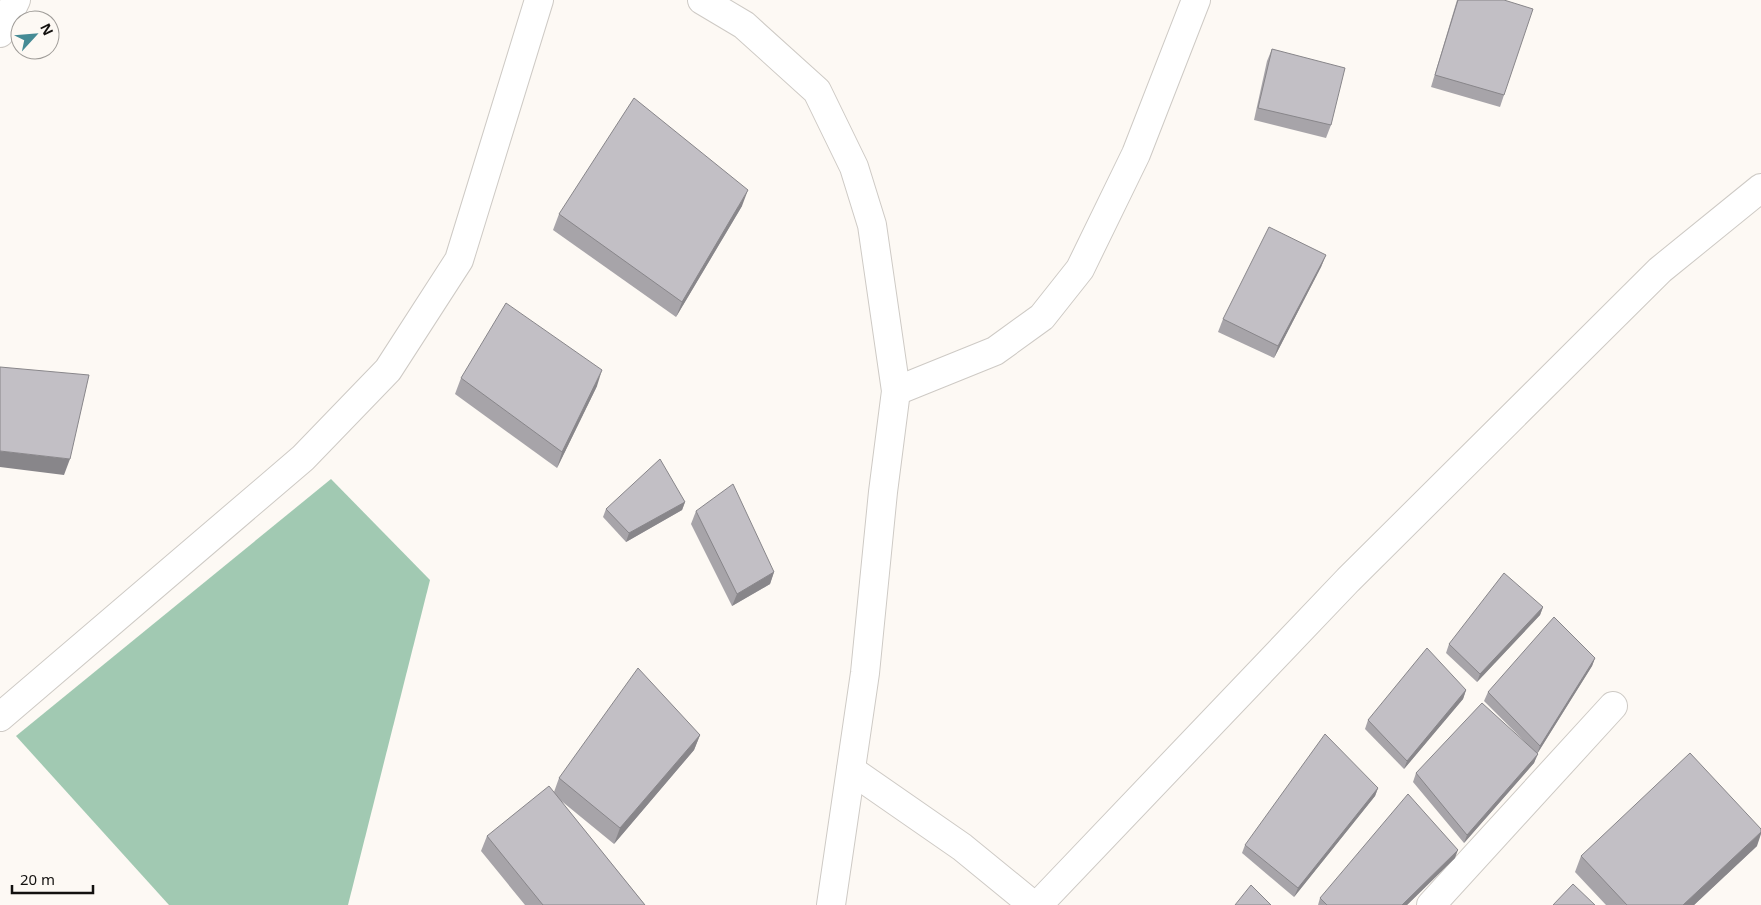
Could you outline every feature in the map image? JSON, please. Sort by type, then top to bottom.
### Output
[{"type":"street","points":[[0,33],[16,0]]},
{"type":"street","points":[[0,717],[303,458],[388,370],[460,260],[539,0]]},
{"type":"street","points":[[702,0],[744,25],[817,91],[854,167],[872,225],[896,391],[883,492],[865,673],[831,905]]},
{"type":"street","points":[[896,391],[995,351],[1042,317],[1080,269],[1136,154],[1196,0]]},
{"type":"street","points":[[1038,905],[1348,580],[1653,277],[1761,188]]},
{"type":"street","points":[[1431,905],[1613,706]]},
{"type":"street","points":[[851,770],[962,847],[1033,905]]},
{"type":"green space","points":[[331,479],[430,580],[348,905],[169,905],[16,736]]},
{"type":"building","points":[[1458,0],[1504,0],[1533,9],[1504,95],[1435,75]]},
{"type":"building","points":[[1272,49],[1345,68],[1331,125],[1258,108]]},
{"type":"building","points":[[634,98],[748,190],[682,302],[559,214]]},
{"type":"building","points":[[1269,227],[1326,255],[1278,346],[1223,319]]},
{"type":"building","points":[[506,303],[602,370],[562,452],[461,378]]},
{"type":"building","points":[[0,367],[89,375],[70,459],[0,451]]},
{"type":"building","points":[[660,459],[685,502],[629,533],[606,509]]},
{"type":"building","points":[[733,484],[774,572],[737,594],[696,511]]},
{"type":"building","points":[[1504,573],[1543,607],[1480,674],[1449,644]]},
{"type":"building","points":[[1554,617],[1595,658],[1540,746],[1488,692]]},
{"type":"building","points":[[1427,648],[1466,690],[1407,761],[1368,720]]},
{"type":"building","points":[[638,668],[700,735],[620,828],[559,778]]},
{"type":"building","points":[[1482,703],[1538,754],[1467,835],[1416,773]]},
{"type":"building","points":[[1325,734],[1378,788],[1298,888],[1245,845]]},
{"type":"building","points":[[1690,753],[1761,829],[1761,832],[1683,905],[1627,905],[1581,856]]},
{"type":"building","points":[[549,786],[645,905],[543,905],[487,836]]},
{"type":"building","points":[[1408,794],[1458,850],[1402,905],[1327,905],[1320,898]]},
{"type":"building","points":[[1573,884],[1595,905],[1553,905]]},
{"type":"building","points":[[1251,885],[1271,905],[1235,905]]}]
